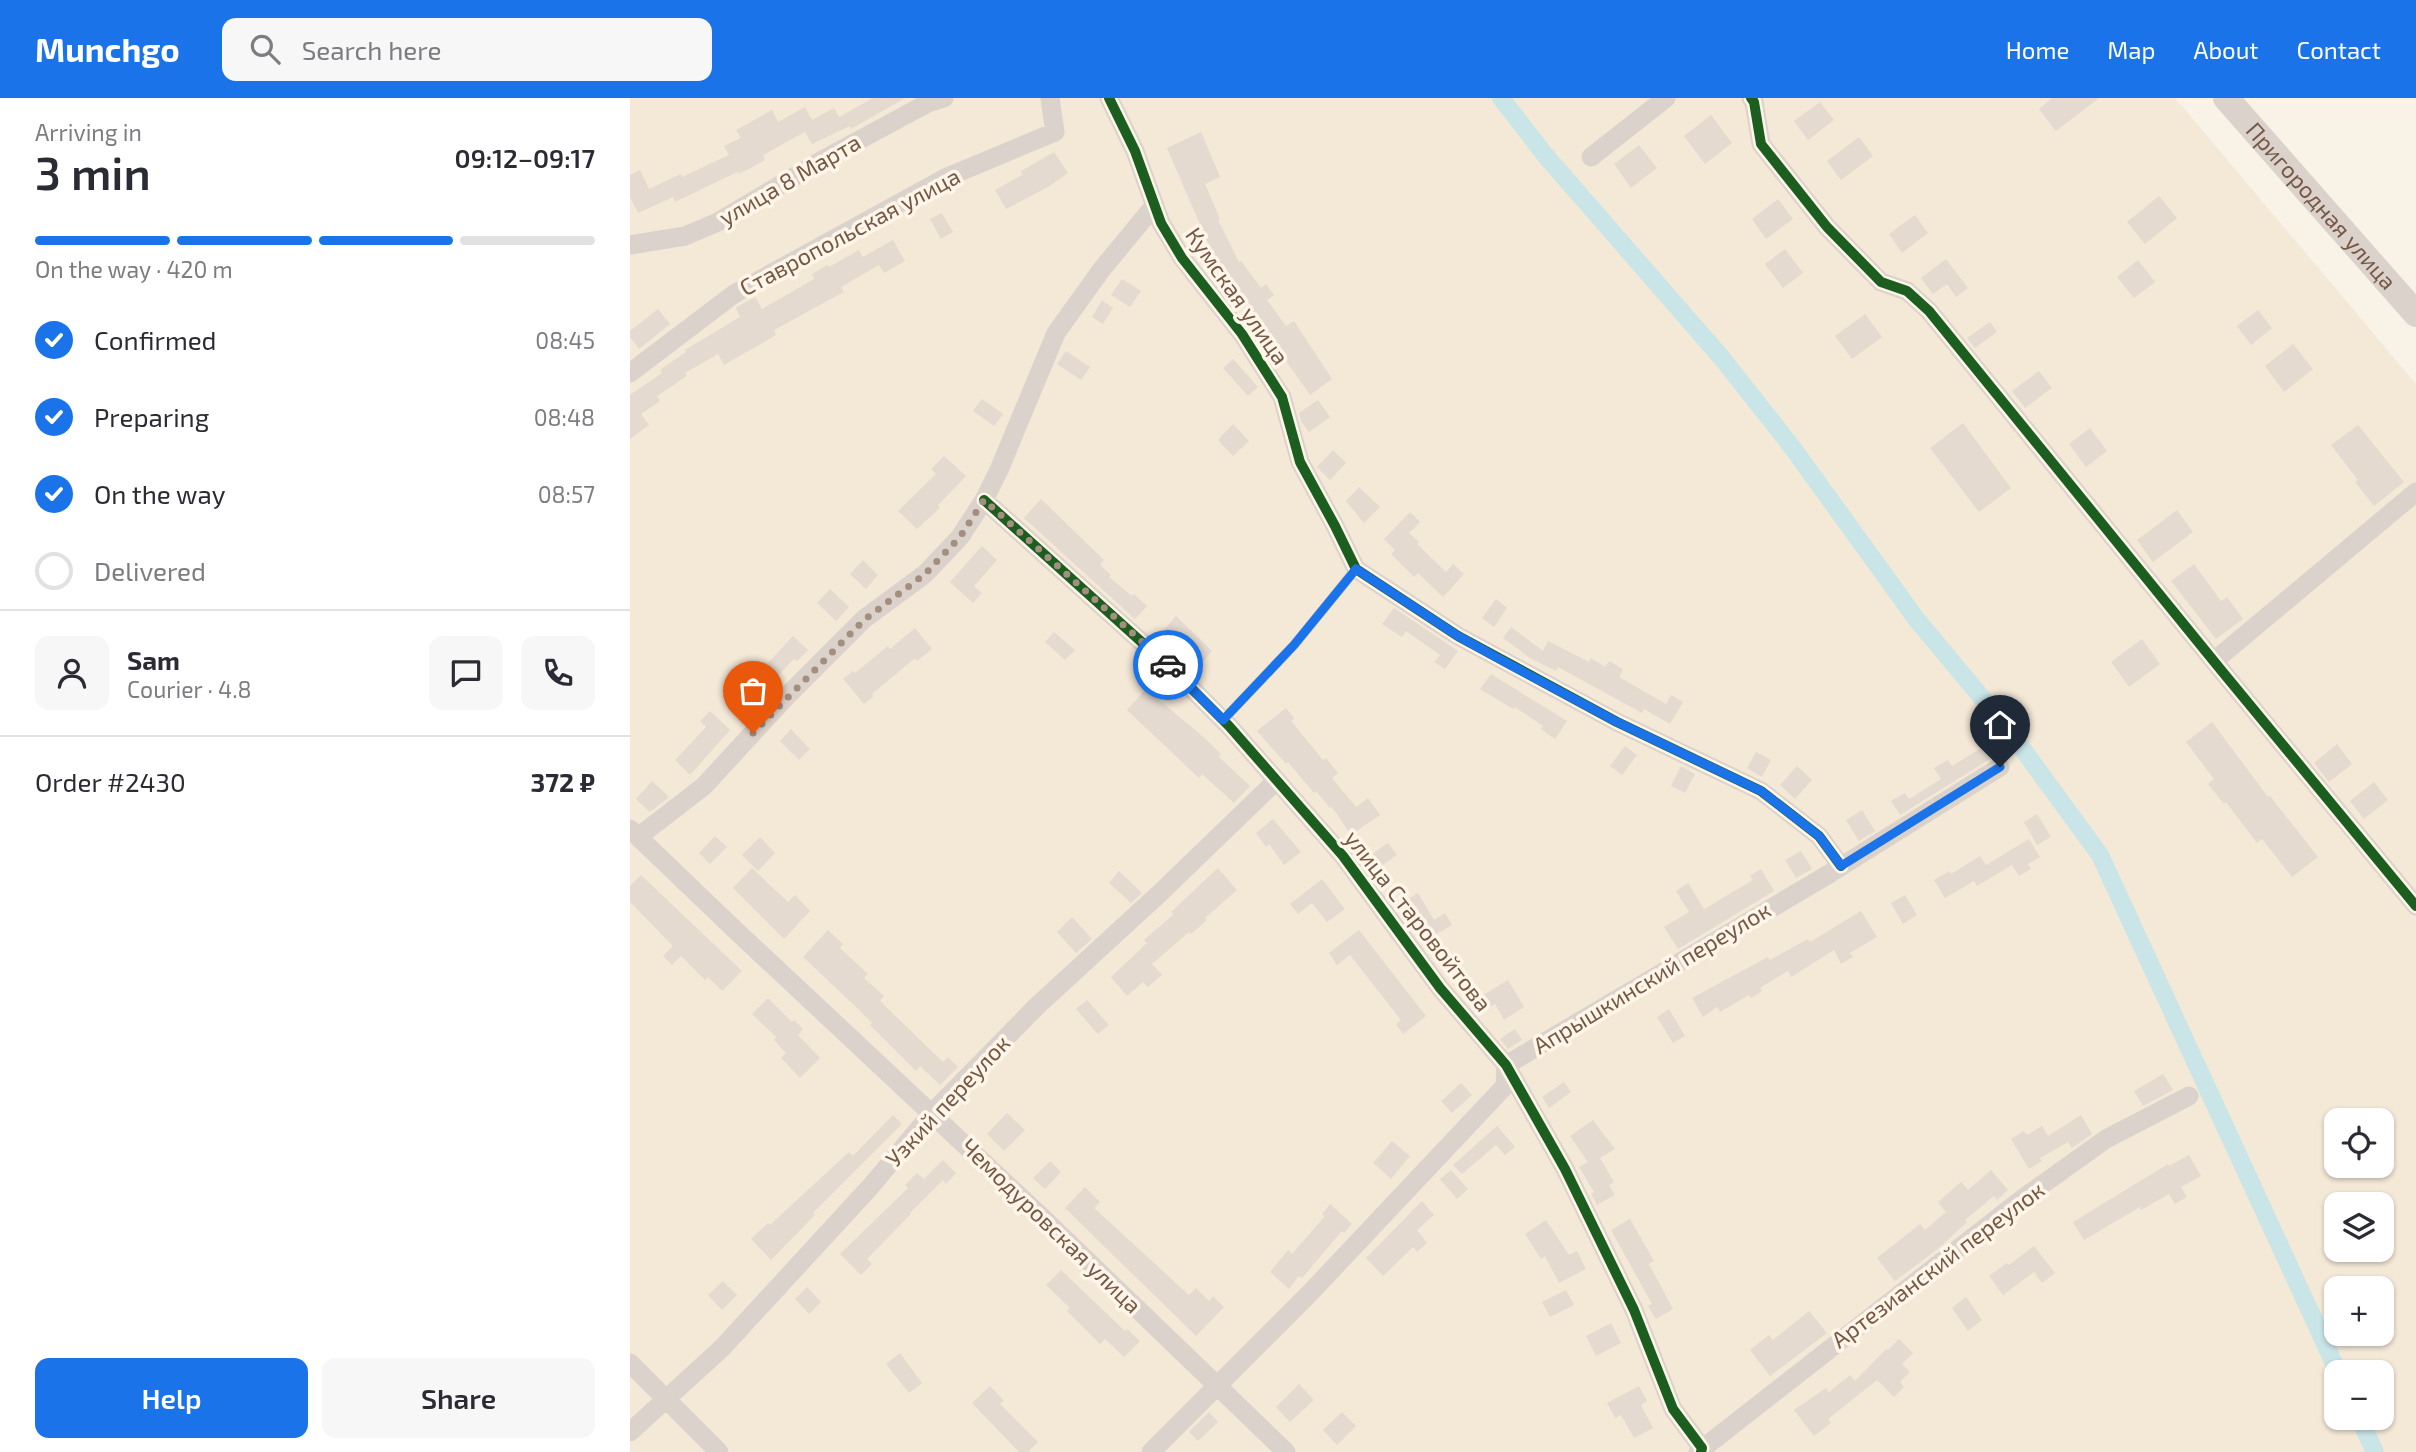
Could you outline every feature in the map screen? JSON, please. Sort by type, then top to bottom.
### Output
[{"type":"street","name":"улица 8 Марта","points":[[630,246],[685,236],[718,222],[824,159],[928,103],[944,98]]},
{"type":"street","name":"Ставропольская улица","points":[[630,373],[734,294],[945,177],[1055,132],[1050,98]]},
{"type":"street","name":"Кумская улица","points":[[1109,98],[1135,151],[1161,223],[1182,258],[1242,334],[1282,397],[1300,462],[1356,569],[1470,643],[1617,722],[1761,791],[1819,836],[1841,866]]},
{"type":"street","points":[[1591,157],[1665,98]]},
{"type":"street","points":[[1751,98],[1754,102],[1760,144],[1827,227],[1881,282],[1907,290],[1929,311],[2416,906]]},
{"type":"street","name":"Пригородная улица","points":[[2226,98],[2416,314]]},
{"type":"street","points":[[634,833],[704,786],[785,698],[864,620],[925,574],[960,537],[984,500],[999,470],[1056,333],[1102,269],[1154,206]]},
{"type":"street","points":[[2214,662],[2416,492]]},
{"type":"street","name":"улица Старовойтова","points":[[984,500],[1177,674],[1223,720],[1343,856],[1440,988],[1506,1065],[1566,1169],[1623,1287],[1674,1409],[1701,1451]]},
{"type":"street","name":"Апрышкинский переулок","points":[[1151,1452],[1309,1294],[1505,1086],[1506,1065],[1841,866],[2000,767]]},
{"type":"street","name":"Узкий переулок","points":[[630,1432],[722,1348],[871,1186],[932,1113],[1037,1006],[1160,893],[1276,780]]},
{"type":"street","name":"Чемодуровская улица","points":[[634,833],[932,1113],[1286,1452]]},
{"type":"street","name":"Артезианский переулок","points":[[1701,1451],[2022,1199],[2106,1139],[2189,1096]]},
{"type":"street","points":[[630,1363],[719,1452]]},
{"type":"lane","points":[[1223,720],[1294,645],[1356,569]]},
{"type":"shaded area","points":[[630,98],[2175,98],[2416,384],[2416,1452],[630,1452]]},
{"type":"building","points":[[873,98],[905,98],[851,129],[850,126],[812,144],[805,132],[763,155],[765,160],[751,168],[675,202],[673,197],[638,213],[630,197],[630,175],[640,170],[649,189],[681,174],[682,177],[729,155],[724,146],[741,138],[736,130],[772,110],[778,122],[805,107],[812,120],[834,108],[839,117]]},
{"type":"building","points":[[2052,98],[2099,98],[2056,131],[2039,109]]},
{"type":"building","points":[[1820,102],[1834,120],[1808,140],[1794,121]]},
{"type":"building","points":[[1711,115],[1732,143],[1705,164],[1684,136]]},
{"type":"building","points":[[1201,132],[1220,177],[1205,184],[1220,219],[1218,220],[1239,262],[1241,261],[1261,288],[1266,284],[1274,295],[1267,300],[1286,326],[1294,321],[1332,379],[1310,395],[1221,275],[1224,273],[1208,243],[1167,148]]},
{"type":"building","points":[[1859,137],[1873,156],[1841,180],[1827,161]]},
{"type":"building","points":[[1639,145],[1657,168],[1631,188],[1614,164]]},
{"type":"building","points":[[1054,152],[1068,173],[1006,209],[995,190]]},
{"type":"building","points":[[2159,196],[2177,218],[2145,244],[2127,222]]},
{"type":"building","points":[[1778,199],[1793,219],[1766,239],[1752,219]]},
{"type":"building","points":[[942,213],[953,232],[941,239],[930,219]]},
{"type":"building","points":[[1915,215],[1928,233],[1902,253],[1889,234]]},
{"type":"building","points":[[893,240],[905,261],[884,273],[879,265],[841,287],[844,292],[774,330],[776,335],[724,365],[718,354],[685,373],[687,376],[657,396],[660,401],[641,414],[649,425],[630,439],[630,395],[662,373],[660,370],[686,352],[685,350],[740,317],[737,307],[755,297],[762,309],[814,279],[812,274],[828,265],[829,267],[859,250],[863,257]]},
{"type":"building","points":[[1785,249],[1803,273],[1783,288],[1765,264]]},
{"type":"building","points":[[1946,259],[1968,288],[1956,297],[1947,284],[1933,294],[1921,278]]},
{"type":"building","points":[[2138,260],[2155,282],[2134,298],[2117,277]]},
{"type":"building","points":[[1122,279],[1141,291],[1130,307],[1111,295]]},
{"type":"building","points":[[1102,300],[1113,308],[1103,324],[1092,317]]},
{"type":"building","points":[[658,309],[670,324],[639,349],[630,337],[630,331]]},
{"type":"building","points":[[2258,310],[2272,328],[2251,345],[2237,326]]},
{"type":"building","points":[[1865,314],[1882,337],[1852,359],[1835,336]]},
{"type":"building","points":[[1990,322],[1997,332],[1975,348],[1967,338]]},
{"type":"building","points":[[2293,344],[2313,369],[2284,392],[2265,366]]},
{"type":"building","points":[[1066,351],[1090,367],[1081,380],[1057,364]]},
{"type":"building","points":[[1233,359],[1258,387],[1248,396],[1223,368]]},
{"type":"building","points":[[2039,371],[2052,388],[2025,408],[2012,391]]},
{"type":"building","points":[[982,399],[1003,414],[994,426],[973,411]]},
{"type":"building","points":[[1318,400],[1330,417],[1309,432],[1299,413]]},
{"type":"building","points":[[1963,423],[2011,488],[1979,512],[1930,448]]},
{"type":"building","points":[[1233,424],[1249,441],[1233,456],[1218,440]]},
{"type":"building","points":[[2358,425],[2404,482],[2374,506],[2331,445]]},
{"type":"building","points":[[2090,428],[2107,451],[2086,467],[2069,444]]},
{"type":"building","points":[[1333,450],[1346,463],[1330,480],[1317,467]]},
{"type":"building","points":[[944,456],[966,476],[938,505],[940,508],[917,529],[898,511],[936,474],[931,469]]},
{"type":"building","points":[[1359,487],[1380,507],[1364,523],[1346,501]]},
{"type":"building","points":[[1041,499],[1104,560],[1100,565],[1111,575],[1109,577],[1147,606],[1135,619],[1024,518]]},
{"type":"building","points":[[2177,510],[2193,532],[2153,562],[2137,540]]},
{"type":"building","points":[[1410,512],[1420,522],[1409,533],[1419,542],[1417,544],[1446,572],[1453,564],[1464,574],[1443,597],[1418,573],[1414,577],[1391,554],[1395,550],[1384,539]]},
{"type":"building","points":[[982,546],[997,560],[974,586],[982,593],[973,603],[950,582]]},
{"type":"building","points":[[863,560],[878,575],[866,589],[850,574]]},
{"type":"building","points":[[2194,564],[2221,601],[2227,597],[2243,619],[2216,639],[2171,581]]},
{"type":"building","points":[[830,589],[849,607],[836,621],[817,603]]},
{"type":"building","points":[[1496,599],[1507,608],[1494,627],[1482,618]]},
{"type":"building","points":[[1394,608],[1458,651],[1445,669],[1434,662],[1440,655],[1406,631],[1402,637],[1382,624]]},
{"type":"building","points":[[1176,616],[1212,651],[1193,673],[1156,639]]},
{"type":"building","points":[[1511,627],[1543,651],[1548,641],[1589,662],[1591,658],[1605,667],[1609,661],[1623,669],[1619,677],[1666,704],[1671,695],[1683,702],[1670,724],[1644,709],[1642,713],[1558,667],[1556,671],[1530,658],[1503,638]]},
{"type":"building","points":[[915,628],[932,649],[917,661],[915,658],[864,704],[843,679],[853,671],[855,673],[888,646],[890,649]]},
{"type":"building","points":[[1054,632],[1075,650],[1065,660],[1045,642]]},
{"type":"building","points":[[793,636],[808,650],[797,661],[794,659],[770,684],[756,670],[764,661],[767,664]]},
{"type":"building","points":[[2142,639],[2160,664],[2129,687],[2111,662]]},
{"type":"building","points":[[1491,674],[1567,721],[1555,739],[1541,729],[1543,726],[1515,707],[1513,709],[1480,689]]},
{"type":"building","points":[[1146,689],[1200,734],[1221,754],[1218,756],[1250,786],[1234,803],[1202,774],[1199,778],[1127,710]]},
{"type":"building","points":[[1286,708],[1294,718],[1291,721],[1323,760],[1326,758],[1338,773],[1332,778],[1356,807],[1368,798],[1380,815],[1351,835],[1332,807],[1330,808],[1316,791],[1314,793],[1257,731]]},
{"type":"building","points":[[710,711],[730,730],[690,775],[675,760],[706,727],[700,721]]},
{"type":"building","points":[[2212,722],[2268,797],[2270,796],[2318,857],[2292,877],[2262,839],[2257,843],[2226,802],[2224,804],[2208,784],[2214,779],[2186,742]]},
{"type":"building","points":[[791,729],[810,749],[799,760],[780,741]]},
{"type":"building","points":[[2337,744],[2352,764],[2329,782],[2314,763]]},
{"type":"building","points":[[1625,746],[1637,755],[1622,775],[1610,766]]},
{"type":"building","points":[[1983,747],[1990,759],[1900,815],[1891,801],[1905,793],[1909,799],[1941,779],[1934,768],[1948,760],[1952,766]]},
{"type":"building","points":[[1756,752],[1771,760],[1762,777],[1747,768]]},
{"type":"building","points":[[1681,766],[1695,774],[1685,793],[1671,786]]},
{"type":"building","points":[[1797,766],[1812,780],[1795,799],[1780,785]]},
{"type":"building","points":[[652,781],[669,797],[650,812],[636,799]]},
{"type":"building","points":[[2374,782],[2388,800],[2364,819],[2350,801]]},
{"type":"building","points":[[1862,810],[1875,831],[1859,841],[1846,820]]},
{"type":"building","points":[[2037,814],[2051,837],[2037,845],[2024,822]]},
{"type":"building","points":[[1273,819],[1301,852],[1284,865],[1269,844],[1266,847],[1256,833]]},
{"type":"building","points":[[715,836],[727,847],[710,864],[699,853]]},
{"type":"building","points":[[760,837],[775,853],[758,871],[742,855]]},
{"type":"building","points":[[2029,839],[2040,857],[2028,864],[2031,869],[2019,876],[2012,865],[1977,886],[1974,881],[1945,898],[1934,880],[1950,871],[1951,874],[1980,856],[1986,865]]},
{"type":"building","points":[[1388,843],[1397,855],[1374,871],[1365,859]]},
{"type":"building","points":[[1801,851],[1812,869],[1796,878],[1785,860]]},
{"type":"building","points":[[752,868],[788,902],[795,895],[810,911],[784,939],[733,888]]},
{"type":"building","points":[[1218,868],[1237,890],[1191,934],[1189,932],[1152,964],[1162,975],[1148,987],[1143,982],[1127,996],[1111,977],[1147,943],[1144,940],[1174,914],[1171,912]]},
{"type":"building","points":[[1761,869],[1774,891],[1678,949],[1664,927],[1689,912],[1676,891],[1688,883],[1704,909],[1753,880],[1750,876]]},
{"type":"building","points":[[1119,871],[1142,893],[1131,903],[1109,883]]},
{"type":"building","points":[[641,875],[742,971],[722,991],[708,977],[705,980],[681,956],[672,965],[663,956],[673,946],[630,902],[630,886]]},
{"type":"building","points":[[1322,879],[1345,909],[1327,922],[1312,903],[1298,914],[1290,904]]},
{"type":"building","points":[[1418,893],[1434,920],[1445,913],[1452,925],[1426,940],[1413,917],[1409,919],[1400,904]]},
{"type":"building","points":[[1905,895],[1917,915],[1903,924],[1891,903]]},
{"type":"building","points":[[1861,911],[1877,937],[1850,953],[1853,957],[1841,964],[1834,950],[1791,977],[1788,971],[1760,988],[1762,991],[1751,998],[1749,995],[1720,1012],[1717,1007],[1703,1017],[1692,998],[1768,957],[1770,960],[1808,939],[1810,942]]},
{"type":"building","points":[[1072,917],[1092,939],[1076,953],[1057,932]]},
{"type":"building","points":[[828,930],[843,944],[840,948],[868,974],[864,978],[884,996],[880,1001],[943,1062],[948,1057],[958,1067],[940,1085],[920,1066],[916,1071],[870,1025],[872,1023],[803,957]]},
{"type":"building","points":[[1359,930],[1426,1016],[1403,1034],[1396,1024],[1401,1020],[1350,955],[1337,965],[1329,953]]},
{"type":"building","points":[[1508,980],[1524,1007],[1504,1020],[1495,1004],[1478,1014],[1470,1003]]},
{"type":"building","points":[[768,998],[803,1029],[798,1035],[820,1058],[800,1078],[781,1058],[786,1053],[774,1040],[776,1037],[752,1014]]},
{"type":"building","points":[[1087,1000],[1109,1025],[1098,1034],[1076,1009]]},
{"type":"building","points":[[1669,1009],[1685,1036],[1673,1043],[1657,1017]]},
{"type":"building","points":[[1515,1029],[1522,1040],[1508,1049],[1500,1039]]},
{"type":"building","points":[[2163,1074],[2173,1090],[2143,1106],[2134,1091]]},
{"type":"building","points":[[1564,1082],[1571,1092],[1549,1108],[1542,1097]]},
{"type":"building","points":[[1461,1083],[1472,1095],[1452,1113],[1441,1101]]},
{"type":"building","points":[[1007,1113],[1025,1130],[1004,1151],[987,1134]]},
{"type":"building","points":[[893,1115],[902,1124],[813,1213],[815,1215],[771,1260],[751,1239],[768,1223],[770,1225],[849,1152],[853,1156]]},
{"type":"building","points":[[2081,1115],[2092,1134],[2072,1148],[2068,1142],[2040,1158],[2042,1161],[2029,1169],[2011,1139],[2024,1131],[2027,1135],[2042,1126],[2048,1136]]},
{"type":"building","points":[[1593,1120],[1615,1149],[1600,1158],[1614,1182],[1609,1185],[1615,1195],[1597,1205],[1591,1194],[1594,1192],[1579,1167],[1588,1162],[1570,1136]]},
{"type":"building","points":[[1497,1126],[1515,1147],[1505,1155],[1496,1145],[1462,1174],[1453,1165]]},
{"type":"building","points":[[1392,1141],[1410,1156],[1391,1179],[1373,1163]]},
{"type":"building","points":[[2189,1155],[2201,1176],[2181,1187],[2187,1197],[2175,1204],[2169,1194],[2141,1210],[2140,1207],[2084,1240],[2073,1222],[2168,1164],[2169,1166]]},
{"type":"building","points":[[943,1160],[956,1173],[946,1184],[943,1180],[867,1259],[872,1264],[861,1275],[840,1254],[908,1188],[905,1185],[917,1173],[924,1179]]},
{"type":"building","points":[[1050,1161],[1061,1172],[1045,1189],[1033,1178]]},
{"type":"building","points":[[1451,1170],[1468,1189],[1457,1199],[1440,1179]]},
{"type":"building","points":[[1991,1170],[2008,1190],[1997,1200],[1994,1196],[1965,1220],[1967,1222],[1939,1248],[1895,1281],[1877,1258],[1920,1224],[1925,1230],[1946,1212],[1938,1202],[1961,1182],[1968,1190]]},
{"type":"building","points":[[1085,1187],[1100,1202],[1094,1208],[1189,1295],[1196,1288],[1209,1301],[1213,1296],[1224,1307],[1196,1336],[1065,1208]]},
{"type":"building","points":[[1422,1201],[1434,1215],[1417,1230],[1427,1243],[1417,1252],[1413,1247],[1383,1276],[1366,1258]]},
{"type":"building","points":[[1330,1204],[1352,1224],[1344,1233],[1342,1231],[1302,1278],[1299,1276],[1289,1289],[1270,1272],[1288,1250],[1292,1254],[1325,1216],[1322,1214]]},
{"type":"building","points":[[1630,1219],[1654,1261],[1649,1264],[1673,1309],[1656,1319],[1648,1306],[1652,1304],[1611,1230]]},
{"type":"building","points":[[1546,1220],[1569,1255],[1577,1251],[1586,1269],[1559,1283],[1545,1256],[1541,1259],[1525,1234]]},
{"type":"building","points":[[2034,1246],[2055,1273],[2042,1283],[2034,1272],[2003,1295],[1989,1276]]},
{"type":"building","points":[[1061,1270],[1125,1331],[1127,1329],[1140,1341],[1124,1357],[1105,1339],[1100,1344],[1067,1311],[1070,1308],[1046,1285]]},
{"type":"building","points":[[723,1281],[737,1295],[722,1310],[708,1295]]},
{"type":"building","points":[[807,1287],[821,1302],[809,1314],[795,1299]]},
{"type":"building","points":[[1566,1290],[1574,1305],[1550,1317],[1542,1302]]},
{"type":"building","points":[[1966,1297],[1982,1320],[1968,1331],[1952,1308]]},
{"type":"building","points":[[1809,1311],[1827,1333],[1770,1376],[1750,1350],[1769,1335],[1773,1340]]},
{"type":"building","points":[[1611,1323],[1621,1343],[1596,1356],[1586,1336]]},
{"type":"building","points":[[1899,1339],[1913,1353],[1902,1364],[1910,1372],[1900,1382],[1904,1387],[1894,1397],[1877,1380],[1828,1419],[1831,1423],[1814,1436],[1794,1410],[1826,1388],[1829,1392],[1850,1375],[1855,1381]]},
{"type":"building","points":[[900,1353],[922,1383],[909,1393],[886,1364]]},
{"type":"building","points":[[1299,1384],[1314,1400],[1290,1422],[1276,1407]]},
{"type":"building","points":[[990,1386],[1004,1401],[1000,1404],[1038,1442],[1028,1452],[1019,1452],[972,1403]]},
{"type":"building","points":[[1639,1386],[1647,1401],[1641,1405],[1653,1428],[1634,1438],[1621,1415],[1615,1418],[1607,1403]]},
{"type":"building","points":[[1209,1412],[1218,1422],[1198,1441],[1189,1432]]},
{"type":"building","points":[[1342,1412],[1356,1426],[1337,1445],[1323,1430]]},
{"type":"waterway","points":[[1501,98],[1545,155],[1721,357],[1792,447],[1917,620],[2008,729],[2100,855],[2332,1360]]},
{"type":"waterway","points":[[2365,1430],[2375,1452]]},
{"type":"cycle path","points":[[1109,98],[1135,151],[1161,223],[1182,258],[1242,334],[1282,397],[1300,462],[1356,569],[1458,636],[1617,722],[1761,791],[1819,836],[1841,866]]},
{"type":"cycle path","points":[[1751,98],[1761,144],[1827,227],[1881,282],[1907,291],[1929,311],[2416,906]]},
{"type":"cycle path","points":[[984,500],[1177,674],[1229,726],[1343,856],[1440,988],[1506,1065],[1565,1169],[1634,1310],[1673,1409],[1702,1448],[1701,1452]]},
{"type":"way so far","points":[[753,733],[864,620],[925,574],[960,537],[984,500],[1168,665]]},
{"type":"route","points":[[1168,665],[1223,720],[1294,645],[1356,569],[1458,636],[1503,661],[1617,722],[1761,791],[1819,836],[1841,866],[2000,767]]}]
